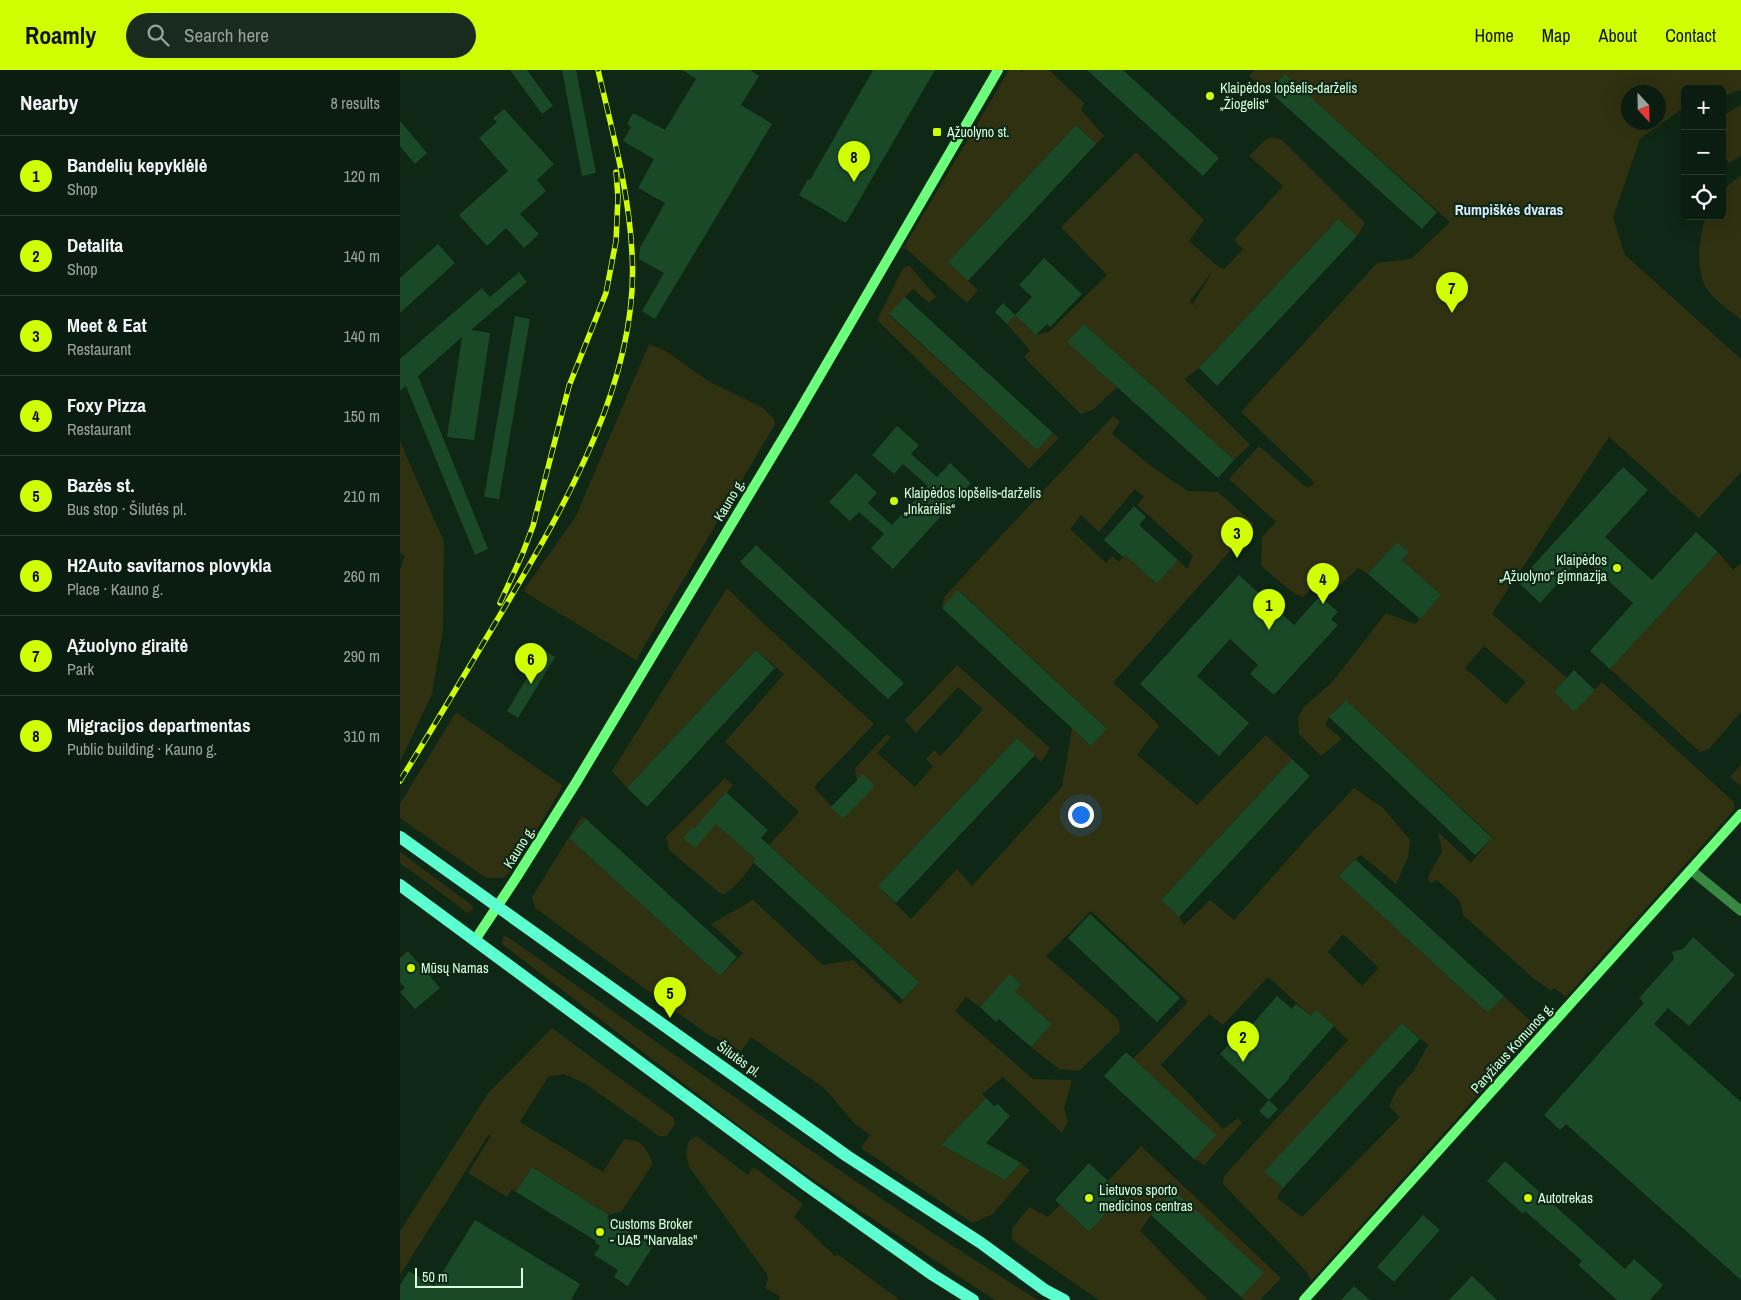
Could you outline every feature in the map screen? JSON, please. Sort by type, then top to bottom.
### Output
[{"type":"main road","name":"Kauno g.","points":[[474,940],[498,906],[577,781],[794,420],[998,70]]},
{"type":"main road","name":"Paryžiaus Komunos g.","points":[[1304,1300],[1741,814]]},
{"type":"main road","name":"Šilutės pl.","points":[[400,837],[847,1156],[981,1243],[1045,1290],[1064,1300]]},
{"type":"main road","points":[[400,885],[806,1185],[933,1275],[973,1300]]},
{"type":"street","points":[[1691,870],[1741,911]]},
{"type":"shaded area","points":[[1009,70],[1020,70],[1022,72],[1024,70],[1049,70],[1084,103],[1081,110],[1104,136],[1096,144],[1076,125],[948,262],[978,290],[967,303],[904,247]]},
{"type":"shaded area","points":[[1254,70],[1741,70],[1741,90],[1726,95],[1726,85],[1681,85],[1681,110],[1666,120],[1666,85],[1621,85],[1621,130],[1653,130],[1640,139],[1613,217],[1625,255],[1741,359],[1741,472],[1699,518],[1609,437],[1492,614],[1567,678],[1554,692],[1574,711],[1602,682],[1734,802],[1734,810],[1566,997],[1554,988],[1551,991],[1533,978],[1463,915],[1460,901],[1437,880],[1430,884],[1428,877],[1442,851],[1438,832],[1471,863],[1492,837],[1346,700],[1329,717],[1325,725],[1342,739],[1321,756],[1299,734],[1298,718],[1303,708],[1333,681],[1386,613],[1415,624],[1441,595],[1402,560],[1409,553],[1397,542],[1368,574],[1358,568],[1336,589],[1323,577],[1303,597],[1295,594],[1261,566],[1262,537],[1276,522],[1229,479],[1259,446],[1307,488],[1315,483],[1241,412],[1377,263],[1411,259],[1450,222],[1285,75],[1270,92],[1249,76]],"holes":[[[1484,646],[1526,682],[1506,704],[1465,668]]]},
{"type":"shaded area","points":[[1741,105],[1741,156],[1729,163],[1726,158],[1726,114]]},
{"type":"shaded area","points":[[1272,137],[1282,140],[1365,223],[1357,236],[1338,219],[1199,368],[1184,379],[1250,445],[1234,460],[1084,324],[1068,342],[1117,387],[1094,409],[1081,414],[1024,357],[1030,350],[1007,324],[1015,315],[1036,335],[1050,331],[1107,275],[1061,227],[1136,152],[1204,220],[1189,241],[1217,266],[1224,269],[1243,249],[1234,240],[1283,186],[1249,156],[1265,140]],"holes":[[[1213,271],[1193,304],[1200,316],[1190,301]]]},
{"type":"shaded area","points":[[1741,176],[1741,320],[1709,292],[1701,275],[1699,255],[1701,234],[1705,220],[1726,220],[1726,188]]},
{"type":"shaded area","points":[[909,265],[936,297],[929,303],[913,289],[889,315],[1037,450],[1053,433],[1059,438],[1029,469],[877,320],[903,268]]},
{"type":"shaded area","points":[[649,344],[666,351],[708,381],[763,408],[774,419],[775,424],[636,660],[523,591],[576,516]]},
{"type":"shaded area","points":[[1113,416],[1120,421],[1112,434],[1152,467],[1188,491],[1218,492],[1254,524],[1113,683],[1159,726],[1137,755],[1197,805],[1266,735],[1292,759],[1161,900],[1179,917],[1184,925],[1210,900],[1234,920],[1354,788],[1383,808],[1410,840],[1408,857],[1396,884],[1361,855],[1339,876],[1488,1013],[1504,996],[1538,1028],[1311,1281],[1307,1272],[1223,1184],[1224,1176],[1348,1040],[1316,1010],[1311,1016],[1268,977],[1223,1025],[1209,1014],[1161,1065],[1223,1129],[1238,1118],[1242,1123],[1204,1165],[1194,1159],[1133,1059],[1188,1002],[1091,911],[1046,956],[1116,1017],[1119,1022],[1120,1032],[1079,1071],[1059,1069],[1031,1047],[1052,1024],[1015,991],[1010,975],[980,1007],[966,997],[955,1011],[1033,1079],[1072,1080],[1064,1109],[1068,1121],[1062,1133],[1003,1077],[982,1094],[986,1098],[941,1145],[1005,1180],[1021,1163],[1030,1170],[993,1214],[972,1223],[861,1148],[870,1135],[855,1124],[824,1088],[751,1037],[741,1051],[707,1034],[535,908],[532,897],[582,816],[586,819],[569,838],[720,976],[743,953],[711,924],[753,900],[823,965],[853,960],[900,1004],[919,982],[769,845],[799,812],[725,742],[784,674],[756,650],[627,788],[612,771],[727,588],[874,724],[814,787],[843,819],[857,780],[855,768],[887,734],[891,737],[877,753],[915,787],[933,766],[926,759],[934,750],[941,756],[983,709],[958,687],[916,733],[905,720],[957,665],[1050,748],[1041,762],[1017,738],[878,886],[911,919],[957,869],[972,886],[1062,787],[1072,729],[1091,746],[1107,729],[959,590],[942,608],[944,597]],"holes":[[[1135,489],[1144,497],[1137,505],[1193,556],[1187,569],[1178,560],[1157,584],[1125,555],[1119,562],[1112,556],[1106,563],[1070,529],[1081,515],[1099,532]],[[1343,934],[1379,968],[1362,986],[1328,952]],[[1402,1023],[1428,1045],[1413,1072],[1397,1089],[1389,1106],[1400,1117],[1302,1217],[1277,1198],[1283,1188],[1265,1172]]]},
{"type":"shaded area","points":[[400,441],[444,542],[443,629],[432,694],[400,762],[400,570],[405,556],[400,553]]},
{"type":"shaded area","points":[[1718,552],[1733,570],[1741,563],[1741,712],[1709,749],[1700,752],[1610,669]]},
{"type":"shaded area","points":[[456,712],[563,786],[514,868],[503,878],[486,878],[400,818],[400,804]]},
{"type":"shaded area","points":[[1741,765],[1741,786],[1730,777]]},
{"type":"shaded area","points":[[725,778],[733,785],[707,815],[761,838],[769,845],[740,880],[722,895],[669,850],[666,837]]},
{"type":"shaded area","points":[[400,852],[473,906],[472,910],[468,913],[400,863]]},
{"type":"shaded area","points":[[505,936],[836,1168],[1038,1300],[995,1300],[820,1184],[746,1131],[502,944]]},
{"type":"shaded area","points":[[552,1028],[674,1118],[675,1124],[667,1136],[659,1136],[586,1084],[564,1074],[548,1077],[520,1122],[603,1172],[624,1139],[643,1145],[653,1163],[622,1211],[609,1215],[532,1167],[516,1192],[512,1189],[507,1197],[468,1173],[491,1136],[489,1134],[400,1275],[400,1231],[489,1092]]},
{"type":"shaded area","points":[[697,1136],[748,1175],[754,1167],[803,1204],[794,1217],[835,1256],[839,1255],[900,1300],[778,1300],[780,1296],[765,1288],[768,1280],[767,1274],[691,1170],[687,1159],[687,1149],[689,1141]]},
{"type":"shaded area","points":[[1141,1146],[1281,1278],[1260,1300],[1244,1300],[1241,1297],[1263,1272],[1174,1191],[1151,1215],[1140,1231],[1208,1300],[1099,1300],[1012,1240],[1012,1229],[1029,1207],[1048,1217],[1060,1205],[1089,1232],[1123,1195],[1108,1181]]},
{"type":"building","points":[[510,70],[527,70],[553,106],[542,114]]},
{"type":"building","points":[[562,70],[576,70],[596,173],[582,176]]},
{"type":"building","points":[[682,70],[750,70],[759,76],[741,105],[772,124],[655,319],[642,311],[664,273],[639,259],[640,248],[665,203],[638,188],[654,159],[623,141],[631,127],[627,124],[633,113],[665,130],[696,79]]},
{"type":"building","points":[[873,70],[935,70],[846,223],[799,195],[808,179],[810,180]]},
{"type":"building","points":[[1087,70],[1123,70],[1219,158],[1203,176]]},
{"type":"building","points":[[1285,74],[1437,212],[1422,229],[1270,92]]},
{"type":"building","points":[[504,109],[554,164],[537,180],[546,191],[520,214],[539,234],[524,248],[506,228],[487,246],[459,215],[508,171],[479,138],[497,122],[493,118]]},
{"type":"building","points":[[400,121],[427,153],[415,164],[400,146]]},
{"type":"building","points":[[1076,125],[1096,144],[968,281],[948,262]]},
{"type":"building","points":[[1338,219],[1357,236],[1217,386],[1199,368]]},
{"type":"building","points":[[438,244],[455,263],[400,313],[400,278]]},
{"type":"building","points":[[1044,258],[1082,294],[1050,327],[1047,324],[1036,335],[1015,315],[1032,297],[1019,285]]},
{"type":"building","points":[[519,272],[527,282],[471,330],[490,333],[474,440],[447,437],[462,337],[418,376],[488,549],[475,555],[406,386],[400,391],[400,359],[482,288],[490,297]]},
{"type":"building","points":[[905,297],[1053,433],[1037,450],[889,314]]},
{"type":"building","points":[[1003,303],[1015,315],[1007,324],[995,312]]},
{"type":"building","points":[[515,316],[530,319],[499,499],[484,497]]},
{"type":"building","points":[[1084,324],[1234,460],[1218,478],[1067,342]]},
{"type":"building","points":[[897,426],[919,445],[911,454],[937,477],[950,463],[971,483],[893,569],[871,548],[884,534],[859,512],[850,521],[829,502],[856,473],[877,493],[868,503],[892,525],[928,486],[903,464],[894,474],[872,455]]},
{"type":"building","name":"Klaipėdos „Ąžuolyno“ gimnazija","points":[[1623,467],[1648,490],[1605,537],[1652,580],[1696,532],[1718,552],[1610,669],[1590,651],[1633,603],[1582,557],[1540,603],[1518,582]]},
{"type":"building","points":[[1134,506],[1146,517],[1139,525],[1178,560],[1157,584],[1125,555],[1123,557],[1104,540]]},
{"type":"building","points":[[1397,542],[1409,553],[1402,560],[1441,595],[1420,619],[1368,574]]},
{"type":"building","points":[[756,545],[904,683],[888,699],[740,562]]},
{"type":"building","points":[[1239,575],[1294,625],[1320,596],[1338,612],[1331,619],[1338,625],[1274,695],[1250,674],[1258,665],[1230,639],[1197,676],[1249,723],[1219,756],[1140,684]]},
{"type":"building","points":[[958,590],[1107,729],[1091,746],[942,608]]},
{"type":"building","points":[[544,650],[555,657],[518,718],[507,711]]},
{"type":"building","points":[[756,650],[775,668],[647,807],[627,788]]},
{"type":"building","points":[[1574,670],[1595,690],[1574,712],[1554,692]]},
{"type":"building","points":[[1346,700],[1492,838],[1475,855],[1329,717]]},
{"type":"building","points":[[1017,738],[1035,755],[896,903],[878,886]]},
{"type":"building","points":[[1292,759],[1310,776],[1179,917],[1161,900]]},
{"type":"building","points":[[863,774],[875,786],[843,819],[831,807]]},
{"type":"building","points":[[726,792],[768,830],[761,838],[919,982],[903,1000],[753,862],[756,859],[716,824],[695,848],[683,838],[692,828],[694,829]]},
{"type":"building","points":[[586,819],[737,957],[720,976],[569,838]]},
{"type":"building","points":[[1355,859],[1504,996],[1488,1013],[1339,876]]},
{"type":"building","points":[[1090,914],[1180,998],[1157,1022],[1068,938]]},
{"type":"building","points":[[1693,937],[1735,975],[1689,1026],[1668,1008],[1654,1024],[1741,1102],[1741,1280],[1566,1124],[1560,1130],[1544,1115],[1644,1003],[1639,998],[1674,959],[1672,952],[1683,949]]},
{"type":"building","name":"Mūsų Namas","points":[[408,951],[440,988],[415,1009],[400,992],[405,988],[400,982],[400,958]]},
{"type":"building","points":[[1010,974],[1021,984],[1015,991],[1052,1024],[1031,1047],[999,1019],[996,1022],[980,1007]]},
{"type":"building","points":[[1277,996],[1292,1009],[1296,1004],[1311,1016],[1316,1010],[1334,1026],[1269,1100],[1220,1054],[1239,1034],[1241,1037]]},
{"type":"building","points":[[1402,1023],[1420,1039],[1283,1188],[1264,1172]]},
{"type":"building","points":[[1126,1052],[1216,1135],[1194,1159],[1104,1076]]},
{"type":"building","points":[[986,1098],[994,1106],[998,1104],[1010,1116],[986,1143],[1021,1163],[1005,1180],[941,1145]]},
{"type":"building","points":[[1269,1100],[1278,1109],[1268,1119],[1259,1111]]},
{"type":"building","points":[[1505,1161],[1625,1269],[1634,1259],[1663,1285],[1650,1300],[1617,1300],[1578,1265],[1582,1261],[1525,1211],[1523,1214],[1487,1181]]},
{"type":"building","name":"Lietuvos sporto medicinos centras","points":[[1089,1163],[1123,1195],[1089,1232],[1055,1200]]},
{"type":"building","points":[[532,1167],[609,1215],[607,1218],[653,1246],[628,1286],[614,1277],[618,1270],[594,1255],[600,1246],[595,1243],[596,1241],[516,1192]]},
{"type":"building","points":[[1174,1190],[1264,1273],[1241,1297],[1151,1215]]},
{"type":"building","points":[[1423,1215],[1440,1230],[1394,1282],[1377,1267]]},
{"type":"building","points":[[475,1220],[580,1284],[571,1300],[400,1300],[400,1285],[409,1271],[434,1286]]},
{"type":"building","points":[[1472,1276],[1497,1300],[1449,1300]]},
{"type":"building","points":[[1354,1286],[1370,1300],[1341,1300]]},
{"type":"railway","points":[[400,781],[553,524],[595,437],[612,391],[624,345],[631,299],[632,253],[624,184],[598,70]]},
{"type":"railway","points":[[500,603],[533,526],[569,386],[606,293],[616,241],[618,197],[616,172]]},
{"type":"place","name":"Klaipėdos lopšelis-darželis „Žiogelis“","points":[[1210,96]]},
{"type":"place","name":"Ąžuolyno st.","points":[[937,132]]},
{"type":"place","name":"Migracijos departmentas","points":[[854,182]]},
{"type":"place","name":"Ąžuolyno giraitė","points":[[1452,313]]},
{"type":"place","name":"Klaipėdos lopšelis-darželis „Inkarėlis“","points":[[894,501]]},
{"type":"place","name":"Meet & Eat","points":[[1237,558]]},
{"type":"place","name":"Klaipėdos „Ąžuolyno“ gimnazija","points":[[1617,568]]},
{"type":"place","name":"Foxy Pizza","points":[[1323,604]]},
{"type":"place","name":"Bandelių kepyklėlė","points":[[1269,630]]},
{"type":"place","name":"H2Auto savitarnos plovykla","points":[[531,684]]},
{"type":"place","name":"Mūsų Namas","points":[[411,968]]},
{"type":"place","name":"Bazės st.","points":[[670,1018]]},
{"type":"place","name":"Detalita","points":[[1243,1062]]},
{"type":"place","name":"Lietuvos sporto medicinos centras","points":[[1089,1198]]},
{"type":"place","name":"Autotrekas","points":[[1528,1198]]},
{"type":"place","name":"Customs Broker - UAB \"Narvalas\"","points":[[600,1232]]},
{"type":"district","name":"Rumpiškės dvaras","points":[[1509,209]]}]
